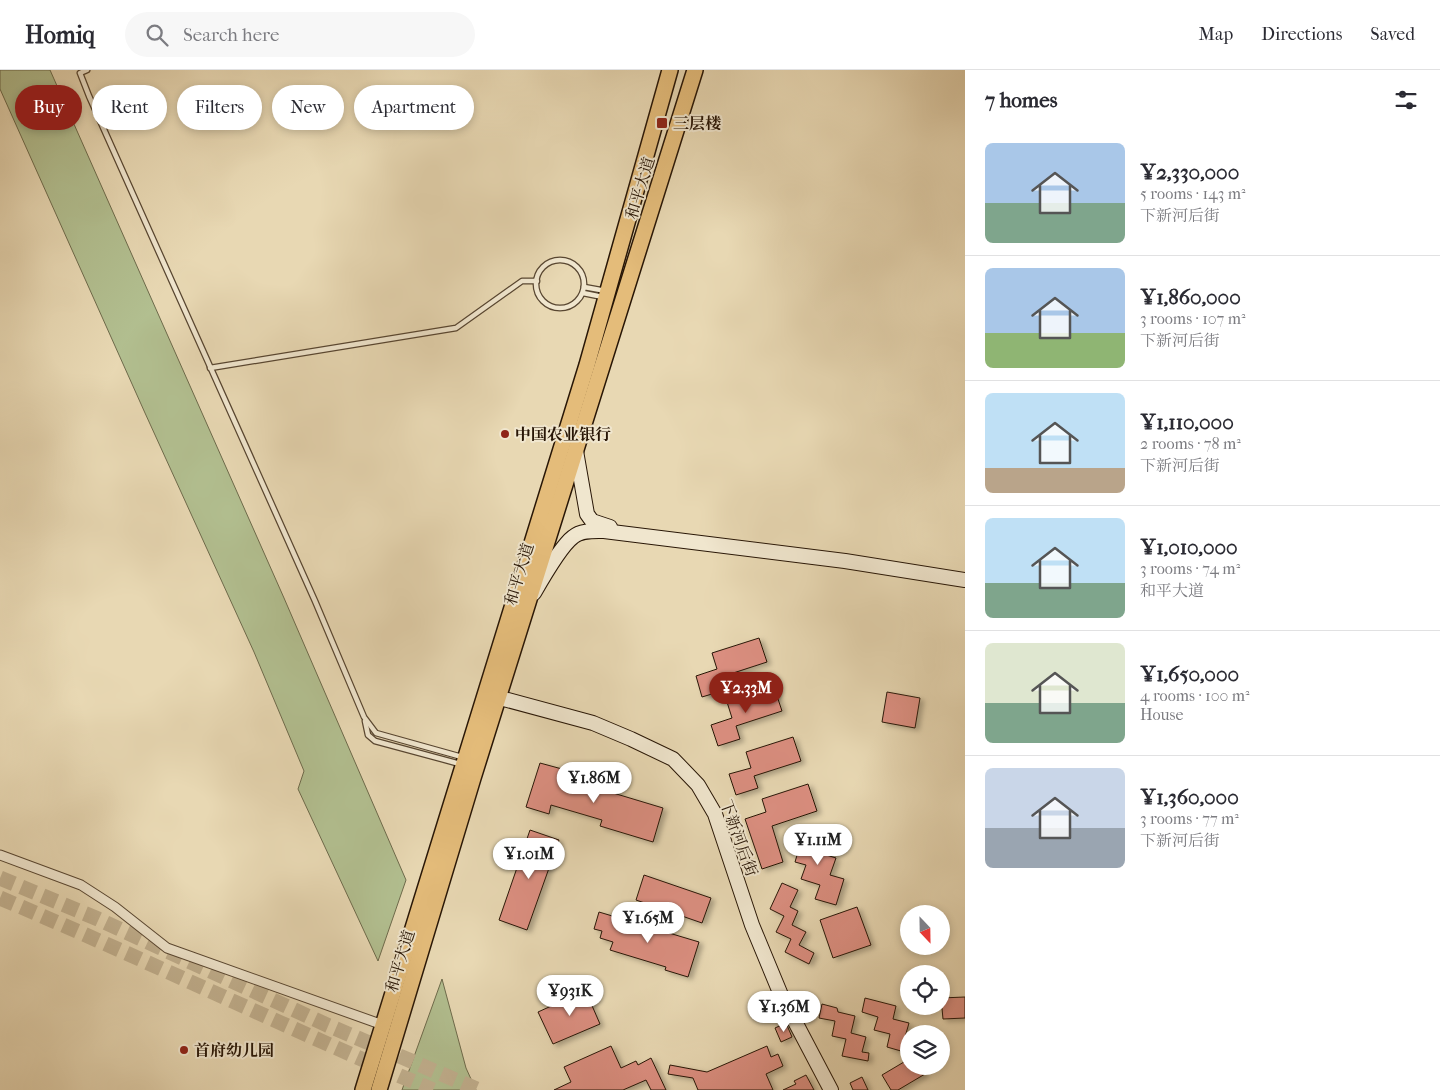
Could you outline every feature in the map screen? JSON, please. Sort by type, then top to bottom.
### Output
[{"type":"main road","name":"和平大道","points":[[379,1090],[670,70]]},
{"type":"main road","name":"和平大道","points":[[363,1090],[465,762],[529,602],[696,70]]},
{"type":"street","points":[[576,451],[587,514],[592,521],[604,526],[965,575]]},
{"type":"street","points":[[529,602],[555,559],[573,536],[583,532],[604,531],[827,559],[965,580]]},
{"type":"street","name":"下新河后街","points":[[492,696],[593,724],[631,740],[673,759],[698,784],[715,814],[752,925],[781,995],[831,1090]]},
{"type":"street","points":[[0,855],[81,885],[115,907],[168,948],[383,1025]]},
{"type":"lane","points":[[87,70],[80,73],[89,96],[315,601],[364,717],[368,735],[375,741],[465,762]]},
{"type":"lane","points":[[563,260],[575,265],[579,269],[582,274],[584,287],[580,298],[564,308],[546,303],[538,293],[537,281],[541,270],[546,265],[563,260]]},
{"type":"lane","points":[[210,368],[456,328],[522,281],[537,281]]},
{"type":"lane","points":[[584,287],[606,294]]},
{"type":"lane","points":[[583,293],[606,294]]},
{"type":"lane","points":[[364,717],[376,733],[465,762]]},
{"type":"green space","points":[[0,70],[50,70],[57,85],[15,85],[15,123],[0,89]]},
{"type":"green space","points":[[18,130],[77,130],[284,598],[406,880],[378,961],[298,789],[304,771],[254,652]]},
{"type":"green space","points":[[442,979],[466,1068],[476,1090],[402,1090]]},
{"type":"building","points":[[759,638],[767,662],[721,677],[725,690],[702,697],[696,676],[717,669],[712,653]]},
{"type":"building","points":[[774,687],[782,711],[736,726],[740,739],[718,746],[711,725],[732,718],[727,702]]},
{"type":"building","points":[[887,692],[920,698],[915,728],[882,722]]},
{"type":"building","points":[[793,737],[801,761],[754,776],[758,788],[736,795],[729,774],[751,768],[746,752]]},
{"type":"building","points":[[540,763],[562,769],[560,777],[663,808],[653,842],[600,826],[602,820],[551,805],[549,814],[526,807]]},
{"type":"building","points":[[808,784],[817,811],[772,826],[783,862],[762,869],[745,819],[766,812],[762,799]]},
{"type":"building","points":[[797,829],[825,838],[820,853],[836,858],[830,875],[844,879],[836,905],[815,899],[820,885],[801,879],[806,865],[795,862],[800,845],[792,843]]},
{"type":"building","points":[[530,830],[559,840],[527,930],[499,920]]},
{"type":"building","points":[[644,875],[711,898],[702,923],[636,900]]},
{"type":"building","points":[[782,883],[798,890],[790,907],[798,911],[792,925],[806,932],[799,945],[814,953],[809,964],[785,952],[791,939],[776,932],[784,916],[770,909]]},
{"type":"building","points":[[857,907],[871,945],[833,958],[820,920]]},
{"type":"building","points":[[599,912],[699,942],[688,977],[665,970],[666,967],[610,950],[613,942],[600,938],[602,931],[594,929]]},
{"type":"building","points":[[591,988],[596,998],[590,1001],[600,1024],[553,1044],[538,1012]]},
{"type":"building","points":[[965,997],[965,1018],[943,1019],[943,1015],[950,1015],[950,998]]},
{"type":"building","points":[[865,998],[896,1006],[893,1019],[909,1023],[908,1025],[900,1025],[900,1051],[887,1047],[890,1034],[874,1030],[878,1017],[862,1012]]},
{"type":"building","points":[[822,1004],[837,1008],[838,1012],[855,1016],[851,1033],[866,1037],[862,1052],[869,1053],[868,1061],[842,1056],[846,1039],[832,1036],[835,1021],[819,1018]]},
{"type":"building","points":[[786,1023],[792,1037],[781,1042],[775,1028]]},
{"type":"building","points":[[611,1046],[621,1068],[636,1061],[638,1065],[651,1058],[666,1090],[651,1090],[646,1080],[623,1090],[554,1090],[571,1082],[564,1067]]},
{"type":"building","points":[[767,1046],[771,1057],[778,1054],[783,1066],[766,1074],[773,1090],[698,1090],[693,1078],[668,1074],[670,1065],[707,1072]]},
{"type":"building","points":[[900,1064],[900,1075],[923,1075],[898,1090],[891,1090],[882,1075]]},
{"type":"building","points":[[806,1075],[814,1090],[783,1090],[796,1084],[794,1081]]},
{"type":"building","points":[[862,1077],[868,1090],[853,1090],[850,1083]]},
{"type":"tunnel","points":[[0,878],[98,919],[327,1025],[479,1090]]},
{"type":"tunnel","points":[[0,898],[433,1090]]},
{"type":"place","name":"三层楼","points":[[662,123]]},
{"type":"place","name":"中国农业银行","points":[[505,434]]},
{"type":"place","name":"首府幼儿园","points":[[184,1050]]}]
